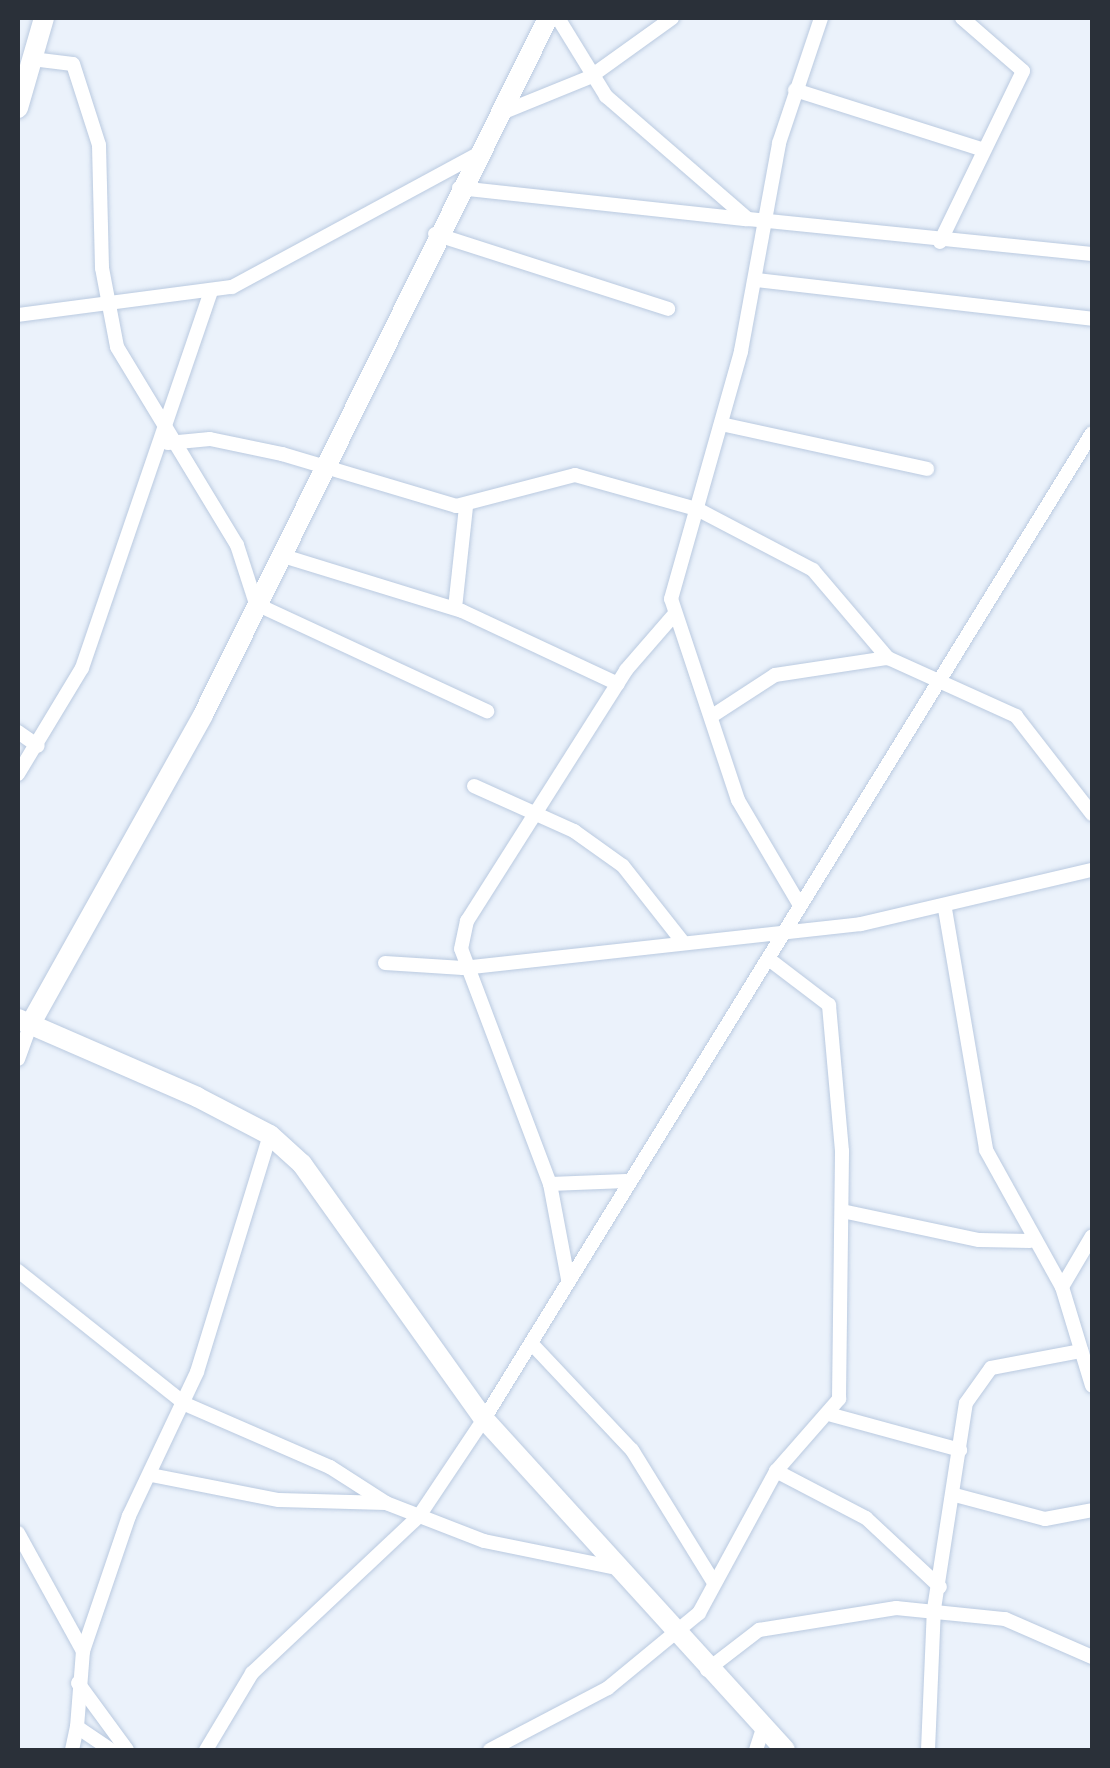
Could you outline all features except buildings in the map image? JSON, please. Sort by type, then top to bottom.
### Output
[{"type":"street","points":[[18,108],[44,18]]},
{"type":"street","points":[[18,1059],[24,1021],[256,604],[435,234],[548,18]]},
{"type":"street","points":[[558,18],[590,77],[755,221]]},
{"type":"street","points":[[500,114],[590,77],[672,18]]},
{"type":"street","points":[[798,902],[750,824],[674,616],[673,579],[721,424],[757,280],[755,221],[821,18]]},
{"type":"street","points":[[940,242],[1023,72],[971,20]]},
{"type":"street","points":[[32,59],[66,57],[81,84],[99,144],[105,297],[116,347],[166,439],[221,517],[256,604],[487,711]]},
{"type":"street","points":[[795,90],[984,150]]},
{"type":"street","points":[[18,315],[105,297],[211,292],[476,154]]},
{"type":"street","points":[[458,188],[940,242],[1092,254]]},
{"type":"street","points":[[435,234],[668,309]]},
{"type":"street","points":[[757,280],[1092,318]]},
{"type":"street","points":[[18,774],[82,668],[166,439],[211,292]]},
{"type":"street","points":[[721,424],[926,469]]},
{"type":"street","points":[[206,1750],[252,1673],[419,1516],[484,1420],[626,1181],[789,933],[798,902],[940,683],[1092,433]]},
{"type":"street","points":[[166,439],[210,439],[466,507],[575,475],[697,508],[813,570],[888,658],[1016,716],[1092,814]]},
{"type":"street","points":[[455,608],[466,507]]},
{"type":"street","points":[[280,556],[455,608],[618,684]]},
{"type":"street","points":[[568,1279],[550,1184],[463,968],[467,920],[618,684],[674,616]]},
{"type":"street","points":[[712,716],[775,675],[888,658]]},
{"type":"street","points":[[18,732],[38,746]]},
{"type":"street","points":[[474,786],[538,813],[623,866],[682,941]]},
{"type":"street","points":[[385,963],[463,968],[682,941],[789,933],[946,909],[1092,870]]},
{"type":"street","points":[[946,909],[986,1150],[1030,1241],[1062,1287],[1092,1386]]},
{"type":"street","points":[[490,1750],[608,1688],[676,1636],[713,1581],[776,1470],[832,1415],[842,1374],[842,1210],[829,1005],[770,960]]},
{"type":"street","points":[[24,1021],[270,1135],[342,1211],[484,1420],[706,1671],[784,1750]]},
{"type":"street","points":[[72,1750],[82,1652],[151,1476],[184,1404],[270,1135]]},
{"type":"street","points":[[550,1184],[626,1181]]},
{"type":"street","points":[[842,1210],[1030,1241]]},
{"type":"street","points":[[1062,1287],[1092,1236]]},
{"type":"street","points":[[18,1271],[184,1404],[330,1467],[386,1503],[484,1541],[612,1567]]},
{"type":"street","points":[[532,1343],[632,1450],[713,1581]]},
{"type":"street","points":[[928,1750],[934,1608],[960,1450],[980,1375],[1080,1351]]},
{"type":"street","points":[[832,1415],[960,1450]]},
{"type":"street","points":[[776,1470],[866,1518],[940,1586]]},
{"type":"street","points":[[151,1476],[278,1500],[386,1503]]},
{"type":"street","points":[[955,1495],[1045,1519],[1092,1510]]},
{"type":"street","points":[[18,1532],[82,1652]]},
{"type":"street","points":[[706,1671],[776,1625],[934,1608],[1004,1619],[1092,1657]]},
{"type":"street","points":[[78,1683],[127,1750]]},
{"type":"street","points":[[77,1728],[111,1750]]},
{"type":"street","points":[[756,1750],[763,1729]]}]
